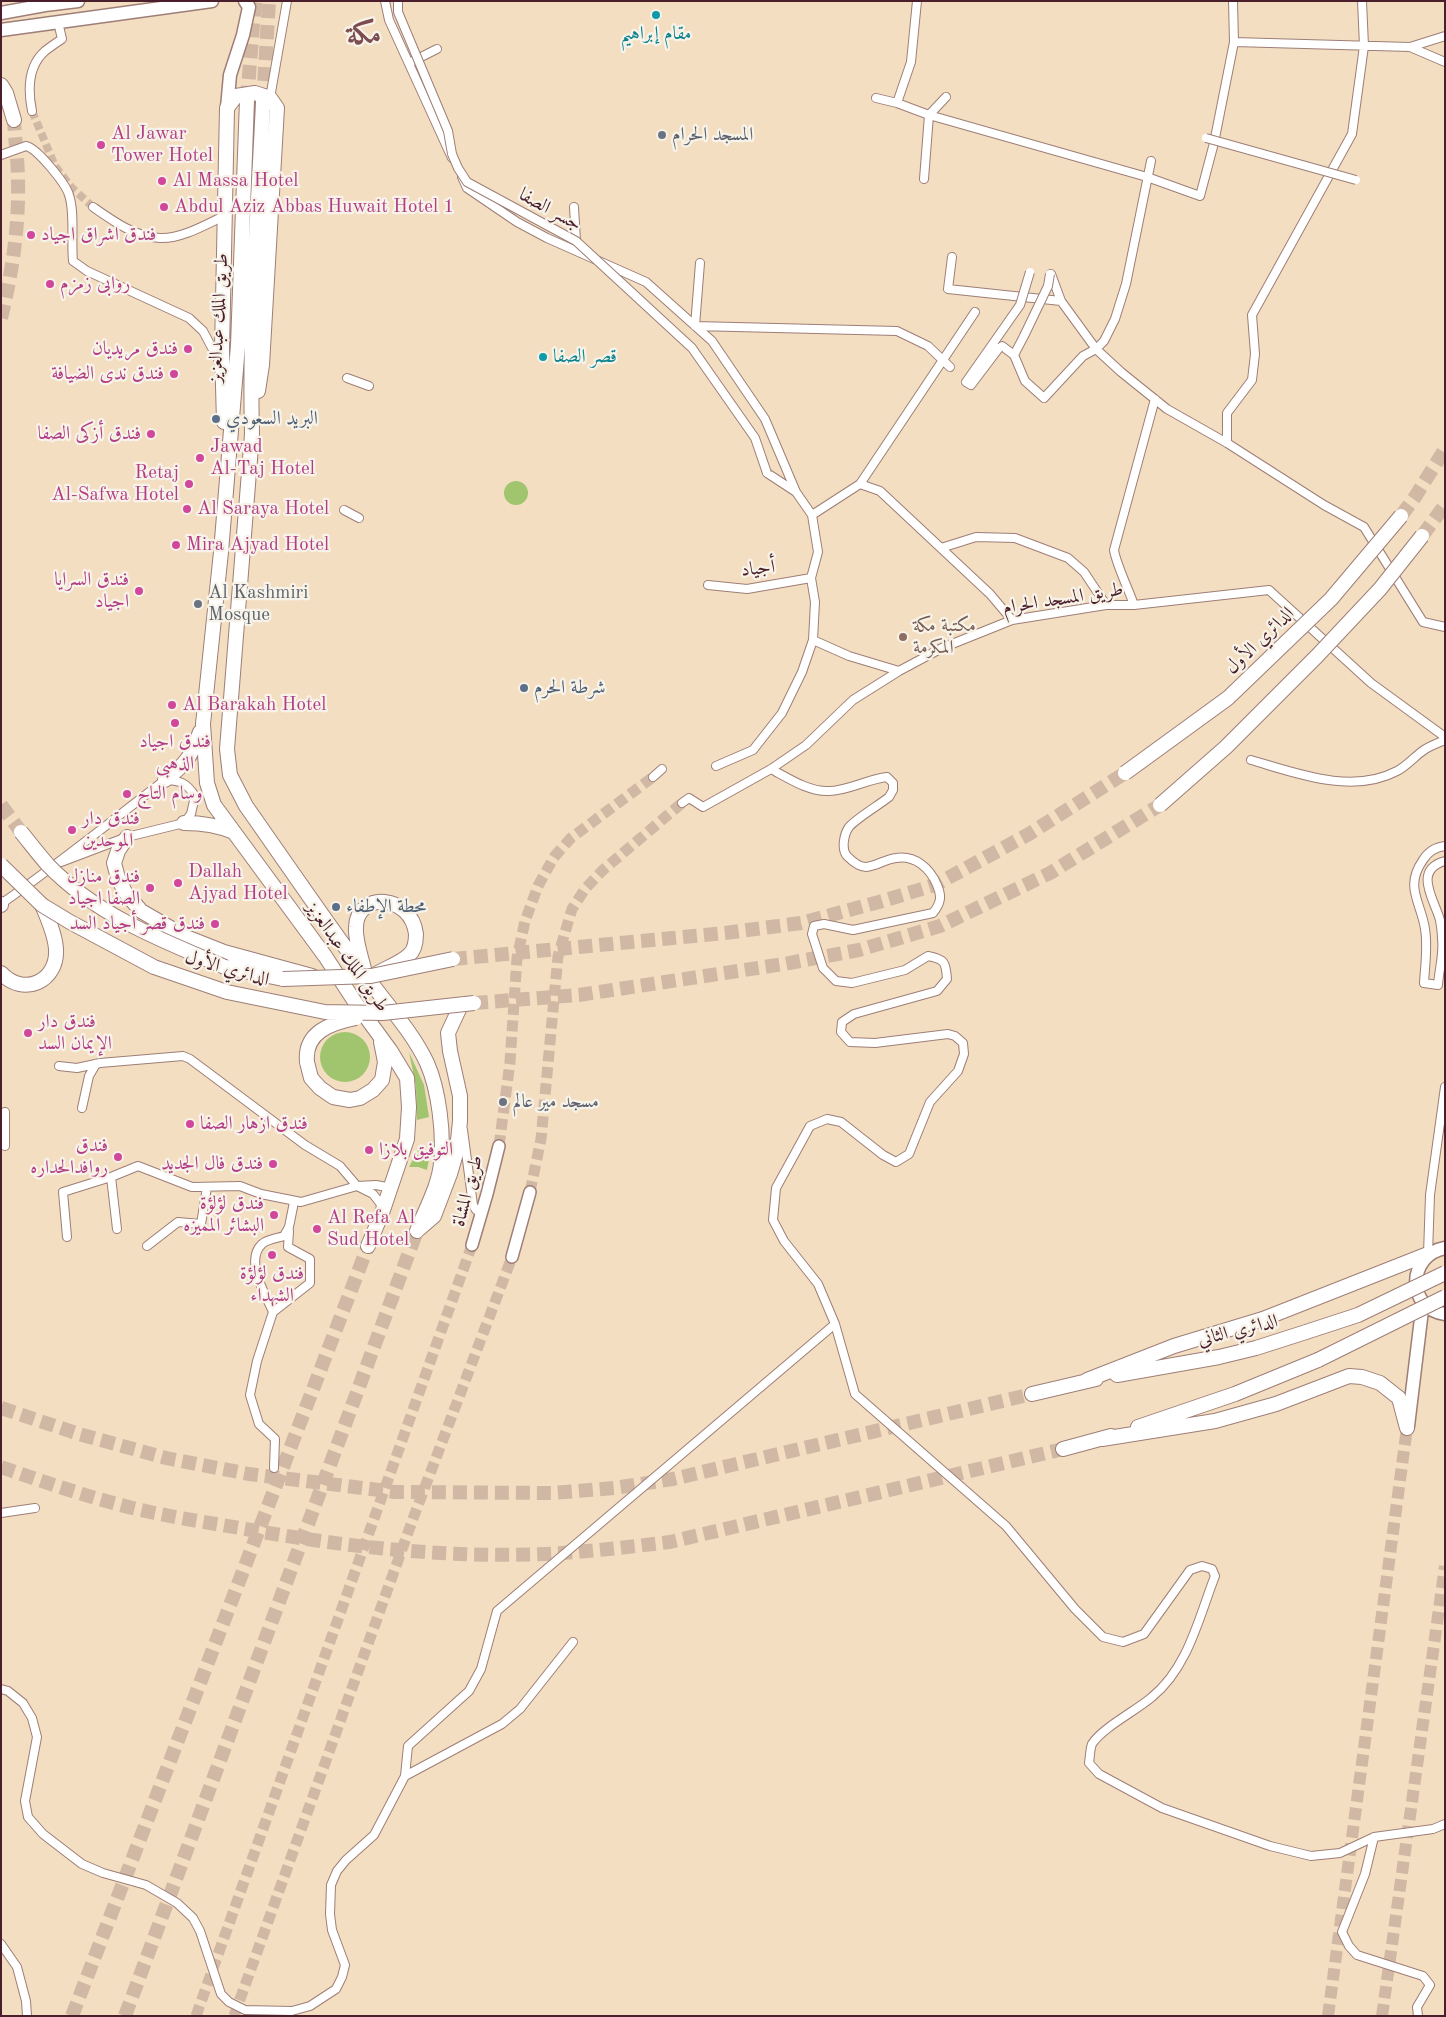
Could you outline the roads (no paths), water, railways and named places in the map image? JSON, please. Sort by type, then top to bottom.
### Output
[{"type":"highway","points":[[1,85],[6,93],[14,120]]},
{"type":"highway","points":[[227,474],[222,368],[227,108],[236,96],[255,93],[267,100]]},
{"type":"highway","name":"طريق الملك عبدالعزيز","points":[[247,100],[238,345],[221,552],[203,724],[207,783],[214,805],[248,849],[379,1034],[406,1078],[408,1097],[407,1139],[392,1188],[368,1246]]},
{"type":"highway","name":"طريق الملك عبدالعزيز","points":[[267,100],[254,298],[251,398],[252,434],[227,749],[230,775],[246,806],[369,977],[426,1062],[433,1080],[442,1145],[441,1166],[417,1231],[434,1216],[447,1183],[457,1150],[460,1121]]},
{"type":"highway","name":"الدائري الأول","points":[[1125,773],[1228,698],[1331,599],[1401,516]]},
{"type":"highway","points":[[1160,805],[1226,747],[1317,656],[1380,590],[1422,536]]},
{"type":"highway","points":[[164,780],[181,768],[192,754],[203,724]]},
{"type":"highway","points":[[184,823],[202,823],[219,826],[234,832]]},
{"type":"highway","name":"الدائري الأول","points":[[21,832],[49,865],[87,898],[131,925],[171,945],[225,967],[288,976],[369,977],[453,959]]},
{"type":"highway","points":[[248,849],[267,836]]},
{"type":"highway","points":[[127,837],[118,850],[114,863],[118,878],[125,892],[141,911],[186,937],[288,976]]},
{"type":"highway","name":"الدائري الأول","points":[[1,865],[42,905],[70,922],[154,967],[227,992],[324,1012],[383,1013],[467,1004],[448,1033],[459,1090],[460,1121]]},
{"type":"highway","points":[[379,902],[389,902],[400,906],[409,914],[414,923],[416,938],[414,949],[410,955],[369,977],[356,927],[359,914],[367,906],[379,902]]},
{"type":"highway","points":[[1,973],[14,984],[33,984],[43,980],[51,971],[56,950],[52,932],[42,905]]},
{"type":"highway","points":[[379,1034],[385,1062],[382,1080],[373,1090],[360,1098],[350,1100],[334,1097],[320,1088],[311,1078],[306,1054],[311,1039],[322,1028],[341,1021],[383,1013]]},
{"type":"highway","points":[[1088,1380],[1174,1346],[1263,1319],[1428,1254]]},
{"type":"highway","name":"الدائري الثاني","points":[[1032,1394],[1088,1380],[1219,1357],[1256,1348],[1358,1315],[1445,1273]]},
{"type":"highway","points":[[1063,1449],[1102,1439],[1235,1394],[1318,1360],[1445,1297]]},
{"type":"highway","points":[[1102,1439],[1215,1421],[1276,1404],[1349,1376],[1362,1376],[1380,1383],[1399,1398],[1407,1428]]},
{"type":"main road","points":[[1,13],[47,3],[78,1]]},
{"type":"main road","points":[[1,30],[212,1]]},
{"type":"main road","points":[[227,108],[230,75],[243,35],[249,7],[245,1]]},
{"type":"main road","name":"طريق المشاة","points":[[472,1245],[498,1146]]},
{"type":"main road","points":[[512,1258],[530,1192]]},
{"type":"main road","points":[[1445,1248],[1428,1254],[1421,1262],[1416,1282],[1417,1292],[1423,1302],[1430,1309],[1445,1314]]},
{"type":"main road","points":[[1407,1428],[1423,1302]]},
{"type":"street","points":[[267,100],[286,1]]},
{"type":"street","points":[[385,1],[389,20],[467,188],[517,222],[547,238],[646,282],[712,341],[765,419],[796,492],[812,515],[818,552],[811,578],[815,602],[813,640],[802,672],[782,713],[753,750],[716,766]]},
{"type":"street","name":"جسر الصفا","points":[[398,1],[398,12],[448,131],[452,154],[467,182],[576,241],[692,348],[755,438],[767,473],[796,492]]},
{"type":"street","points":[[897,103],[911,62],[916,1]]},
{"type":"street","points":[[876,98],[1147,177],[1200,196],[1214,143],[1234,42],[1233,1]]},
{"type":"street","points":[[1227,442],[1226,413],[1252,380],[1255,354],[1252,314],[1352,134],[1364,46],[1362,1]]},
{"type":"street","points":[[32,112],[29,85],[40,57],[62,39],[58,22]]},
{"type":"street","points":[[1410,48],[1445,36]]},
{"type":"street","points":[[1234,42],[1410,48],[1445,62]]},
{"type":"street","points":[[409,63],[436,49]]},
{"type":"street","points":[[924,178],[929,115],[946,97]]},
{"type":"street","points":[[1206,138],[1356,180]]},
{"type":"street","points":[[1,155],[26,146],[36,151],[46,161],[69,194],[73,261],[92,274],[189,318],[203,331],[222,368]]},
{"type":"street","points":[[1030,272],[1020,305],[966,382],[970,386],[1002,346],[1014,355],[1025,380],[1044,398],[1083,356],[1096,350],[1104,341],[1126,284],[1150,161]]},
{"type":"street","points":[[574,206],[576,241]]},
{"type":"street","points":[[93,207],[130,231],[161,238],[185,233],[224,216]]},
{"type":"street","points":[[952,257],[948,289],[1061,301]]},
{"type":"street","points":[[695,326],[700,263]]},
{"type":"street","points":[[1014,355],[1048,286],[1051,274],[1061,301],[1096,350],[1167,409],[1227,442],[1324,505],[1364,527],[1423,622],[1445,627]]},
{"type":"street","points":[[812,515],[860,484],[975,312]]},
{"type":"street","points":[[695,326],[897,331],[928,346],[950,367]]},
{"type":"street","points":[[347,378],[369,386]]},
{"type":"street","points":[[1134,605],[1115,559],[1114,550],[1155,399]]},
{"type":"street","points":[[860,484],[880,491],[990,594],[1012,620]]},
{"type":"street","points":[[344,510],[359,518]]},
{"type":"street","points":[[940,548],[976,536],[1015,538],[1068,558],[1084,572],[1106,605]]},
{"type":"street","name":"أجياد","points":[[708,585],[747,589],[811,578]]},
{"type":"street","name":"طريق المسجد الحرام","points":[[682,803],[690,798],[703,807],[771,770],[806,745],[853,700],[899,671],[942,648],[1012,620],[1106,605],[1134,605],[1269,590],[1371,683],[1445,739]]},
{"type":"street","points":[[813,640],[849,656],[899,671]]},
{"type":"street","points":[[1252,760],[1303,775],[1348,782],[1377,778],[1397,771],[1425,749],[1445,739]]},
{"type":"street","points":[[653,777],[662,768]]},
{"type":"street","points":[[771,770],[819,791],[831,792],[874,778],[887,777],[893,783],[893,790],[889,797],[849,828],[844,842],[845,853],[853,862],[866,867],[895,858],[908,857],[919,862],[933,875],[941,893],[940,904],[933,913],[853,930],[824,924],[814,926],[812,934],[823,968],[836,981],[852,982],[905,970],[928,956],[939,958],[946,966],[947,979],[937,991],[854,1014],[842,1022],[840,1032],[850,1042],[875,1043],[948,1034],[955,1036],[963,1043],[964,1054],[958,1071],[930,1102],[909,1154],[896,1162],[882,1155],[841,1122],[827,1118],[810,1126],[776,1188],[774,1220],[784,1241],[818,1284],[835,1324],[855,1394],[1006,1526],[1075,1609],[1103,1637],[1123,1642],[1144,1634],[1190,1570],[1202,1566],[1212,1568],[1215,1576],[1187,1650],[1172,1677],[1154,1696],[1100,1736],[1092,1745],[1089,1763],[1099,1774],[1162,1808],[1270,1846],[1311,1856],[1340,1853],[1374,1837],[1433,1829],[1445,1824]]},
{"type":"street","points":[[1,904],[62,862],[92,835],[164,780],[179,780],[190,788],[195,796],[191,814],[184,823],[127,837],[62,862]]},
{"type":"street","points":[[1445,846],[1428,853],[1418,867],[1413,880],[1425,928],[1427,951],[1424,983],[1438,985],[1443,942],[1440,919],[1427,890],[1428,878],[1432,868],[1445,861]]},
{"type":"street","points":[[59,1066],[77,1068],[96,1064],[183,1056],[190,1059],[304,1145],[340,1166],[358,1186],[373,1194],[380,1203],[382,1213]]},
{"type":"street","points":[[82,1108],[89,1076],[96,1064]]},
{"type":"street","points":[[1428,1254],[1430,1195],[1445,1087]]},
{"type":"street","points":[[5,1112],[5,1146]]},
{"type":"street","points":[[460,1121],[465,1139],[473,1205],[476,1210],[482,1212]]},
{"type":"street","points":[[67,1237],[63,1192],[111,1177],[138,1166],[192,1187],[240,1186],[261,1194],[294,1202],[301,1202],[358,1186],[392,1188]]},
{"type":"street","points":[[111,1177],[117,1229]]},
{"type":"street","points":[[147,1246],[178,1222],[201,1224],[207,1186]]},
{"type":"street","points":[[274,1468],[275,1439],[259,1424],[250,1395],[257,1361],[273,1312],[310,1284],[310,1259],[288,1247],[289,1227],[294,1202]]},
{"type":"street","points":[[273,1312],[259,1283],[255,1266],[257,1250],[263,1242],[284,1236],[289,1227]]},
{"type":"street","points":[[1,1689],[8,1691],[23,1703],[32,1718],[37,1737],[25,1801],[28,1817],[43,1834],[82,1864],[146,1886],[177,1904],[194,1918],[200,1930],[221,1994],[229,2002],[245,2010],[292,2011],[310,2006],[336,1989],[345,1965],[332,1930],[330,1914],[331,1885],[337,1872],[346,1860],[374,1836],[405,1776],[408,1746],[469,1691],[481,1669],[496,1611],[835,1324]]},
{"type":"street","points":[[1,1513],[35,1508]]},
{"type":"street","points":[[405,1776],[502,1724],[520,1709],[573,1642]]},
{"type":"street","points":[[1374,1837],[1365,1874],[1342,1932],[1349,1946],[1357,1955],[1423,1976],[1430,1985],[1417,2007],[1418,2016]]},
{"type":"street","points":[[1,1944],[17,1967],[26,2000],[27,2016]]},
{"type":"tunnel","points":[[247,100],[255,1]]},
{"type":"tunnel","points":[[263,102],[269,1]]},
{"type":"tunnel","points":[[32,111],[55,166],[72,188],[93,207]]},
{"type":"tunnel","points":[[1,318],[16,233],[18,173],[14,120]]},
{"type":"tunnel","points":[[1401,516],[1445,449]]},
{"type":"tunnel","points":[[1422,536],[1445,505]]},
{"type":"tunnel","points":[[453,959],[725,933],[801,923],[879,902],[935,885],[1029,834],[1125,773]]},
{"type":"tunnel","points":[[499,1146],[510,1062],[517,958],[525,921],[538,886],[554,857],[571,838],[653,777]]},
{"type":"tunnel","points":[[530,1192],[541,1139],[558,956],[572,909],[585,889],[603,870],[682,803]]},
{"type":"tunnel","points":[[1,805],[21,832]]},
{"type":"tunnel","points":[[474,1003],[579,995],[784,964],[859,950],[940,926],[1050,873],[1160,805]]},
{"type":"tunnel","points":[[125,2016],[417,1231]]},
{"type":"tunnel","points":[[196,2016],[472,1245]]},
{"type":"tunnel","points":[[72,2016],[368,1246]]},
{"type":"tunnel","points":[[234,2016],[414,1516],[512,1257]]},
{"type":"tunnel","points":[[1,1408],[79,1434],[166,1458],[249,1474],[395,1492],[553,1493],[614,1488],[673,1479],[1032,1394]]},
{"type":"tunnel","points":[[1328,2016],[1407,1428]]},
{"type":"tunnel","points":[[1,1467],[112,1503],[187,1519],[361,1546],[434,1553],[508,1555],[576,1552],[670,1542],[1063,1449]]},
{"type":"tunnel","points":[[1382,2016],[1445,1566]]},
{"type":"place","name":"مقام إبراهيم","points":[[656,15]]},
{"type":"place","name":"المسجد الحرام","points":[[662,135]]},
{"type":"place","name":"Al Jawar Tower Hotel","points":[[101,145]]},
{"type":"place","name":"Al Massa Hotel","points":[[162,181]]},
{"type":"place","name":"Abdul Aziz Abbas Huwait Hotel 1","points":[[164,207]]},
{"type":"place","name":"فندق اشراق اجياد","points":[[31,235]]},
{"type":"place","name":"روابی زمزم","points":[[50,284]]},
{"type":"place","name":"فندق مريديان","points":[[188,349]]},
{"type":"place","name":"قصر الصفا","points":[[543,357]]},
{"type":"place","name":"فندق ندى الضيافة","points":[[174,374]]},
{"type":"place","name":"البريد السعودي","points":[[216,419]]},
{"type":"place","name":"فندق أزكى الصفا","points":[[151,434]]},
{"type":"place","name":"Jawad Al-Taj Hotel","points":[[200,458]]},
{"type":"place","name":"Retaj Al-Safwa Hotel","points":[[189,484]]},
{"type":"place","name":"Al Saraya Hotel","points":[[187,509]]},
{"type":"place","name":"Mira Ajyad Hotel","points":[[176,545]]},
{"type":"place","name":"فندق السرايا اجياد","points":[[139,591]]},
{"type":"place","name":"Al Kashmiri Mosque","points":[[198,604]]},
{"type":"place","name":"مكتبة مكة المكرمة","points":[[903,637]]},
{"type":"place","name":"شرطة الحرم","points":[[524,688]]},
{"type":"place","name":"Al Barakah Hotel","points":[[172,705]]},
{"type":"place","name":"فندق اجیاد الذهبی","points":[[175,723]]},
{"type":"place","name":"وسام التاج","points":[[127,794]]},
{"type":"place","name":"فندق دار الموحدین","points":[[72,830]]},
{"type":"place","name":"Dallah Ajyad Hotel","points":[[178,883]]},
{"type":"place","name":"فندق منازل الصفا اجیاد","points":[[150,888]]},
{"type":"place","name":"محطة الإطفاء","points":[[336,907]]},
{"type":"place","name":"فندق قصر أجياد السد","points":[[215,924]]},
{"type":"place","name":"فندق دار الإيمان السد","points":[[28,1033]]},
{"type":"place","name":"مسجد مير عالم","points":[[503,1102]]},
{"type":"place","name":"فندق ازهار الصفا","points":[[190,1124]]},
{"type":"place","name":"التوفيق بلازا","points":[[369,1150]]},
{"type":"place","name":"فندق روافدالحدارہ","points":[[118,1157]]},
{"type":"place","name":"فندق فال الجديد","points":[[273,1164]]},
{"type":"place","name":"فندق لؤلؤة البشائر المميزه","points":[[274,1215]]},
{"type":"place","name":"Al Refa Al Sud Hotel","points":[[317,1229]]},
{"type":"place","name":"فندق لؤلؤة الشهداء","points":[[272,1255]]},
{"type":"district","name":"مكة","points":[[364,35]]}]
